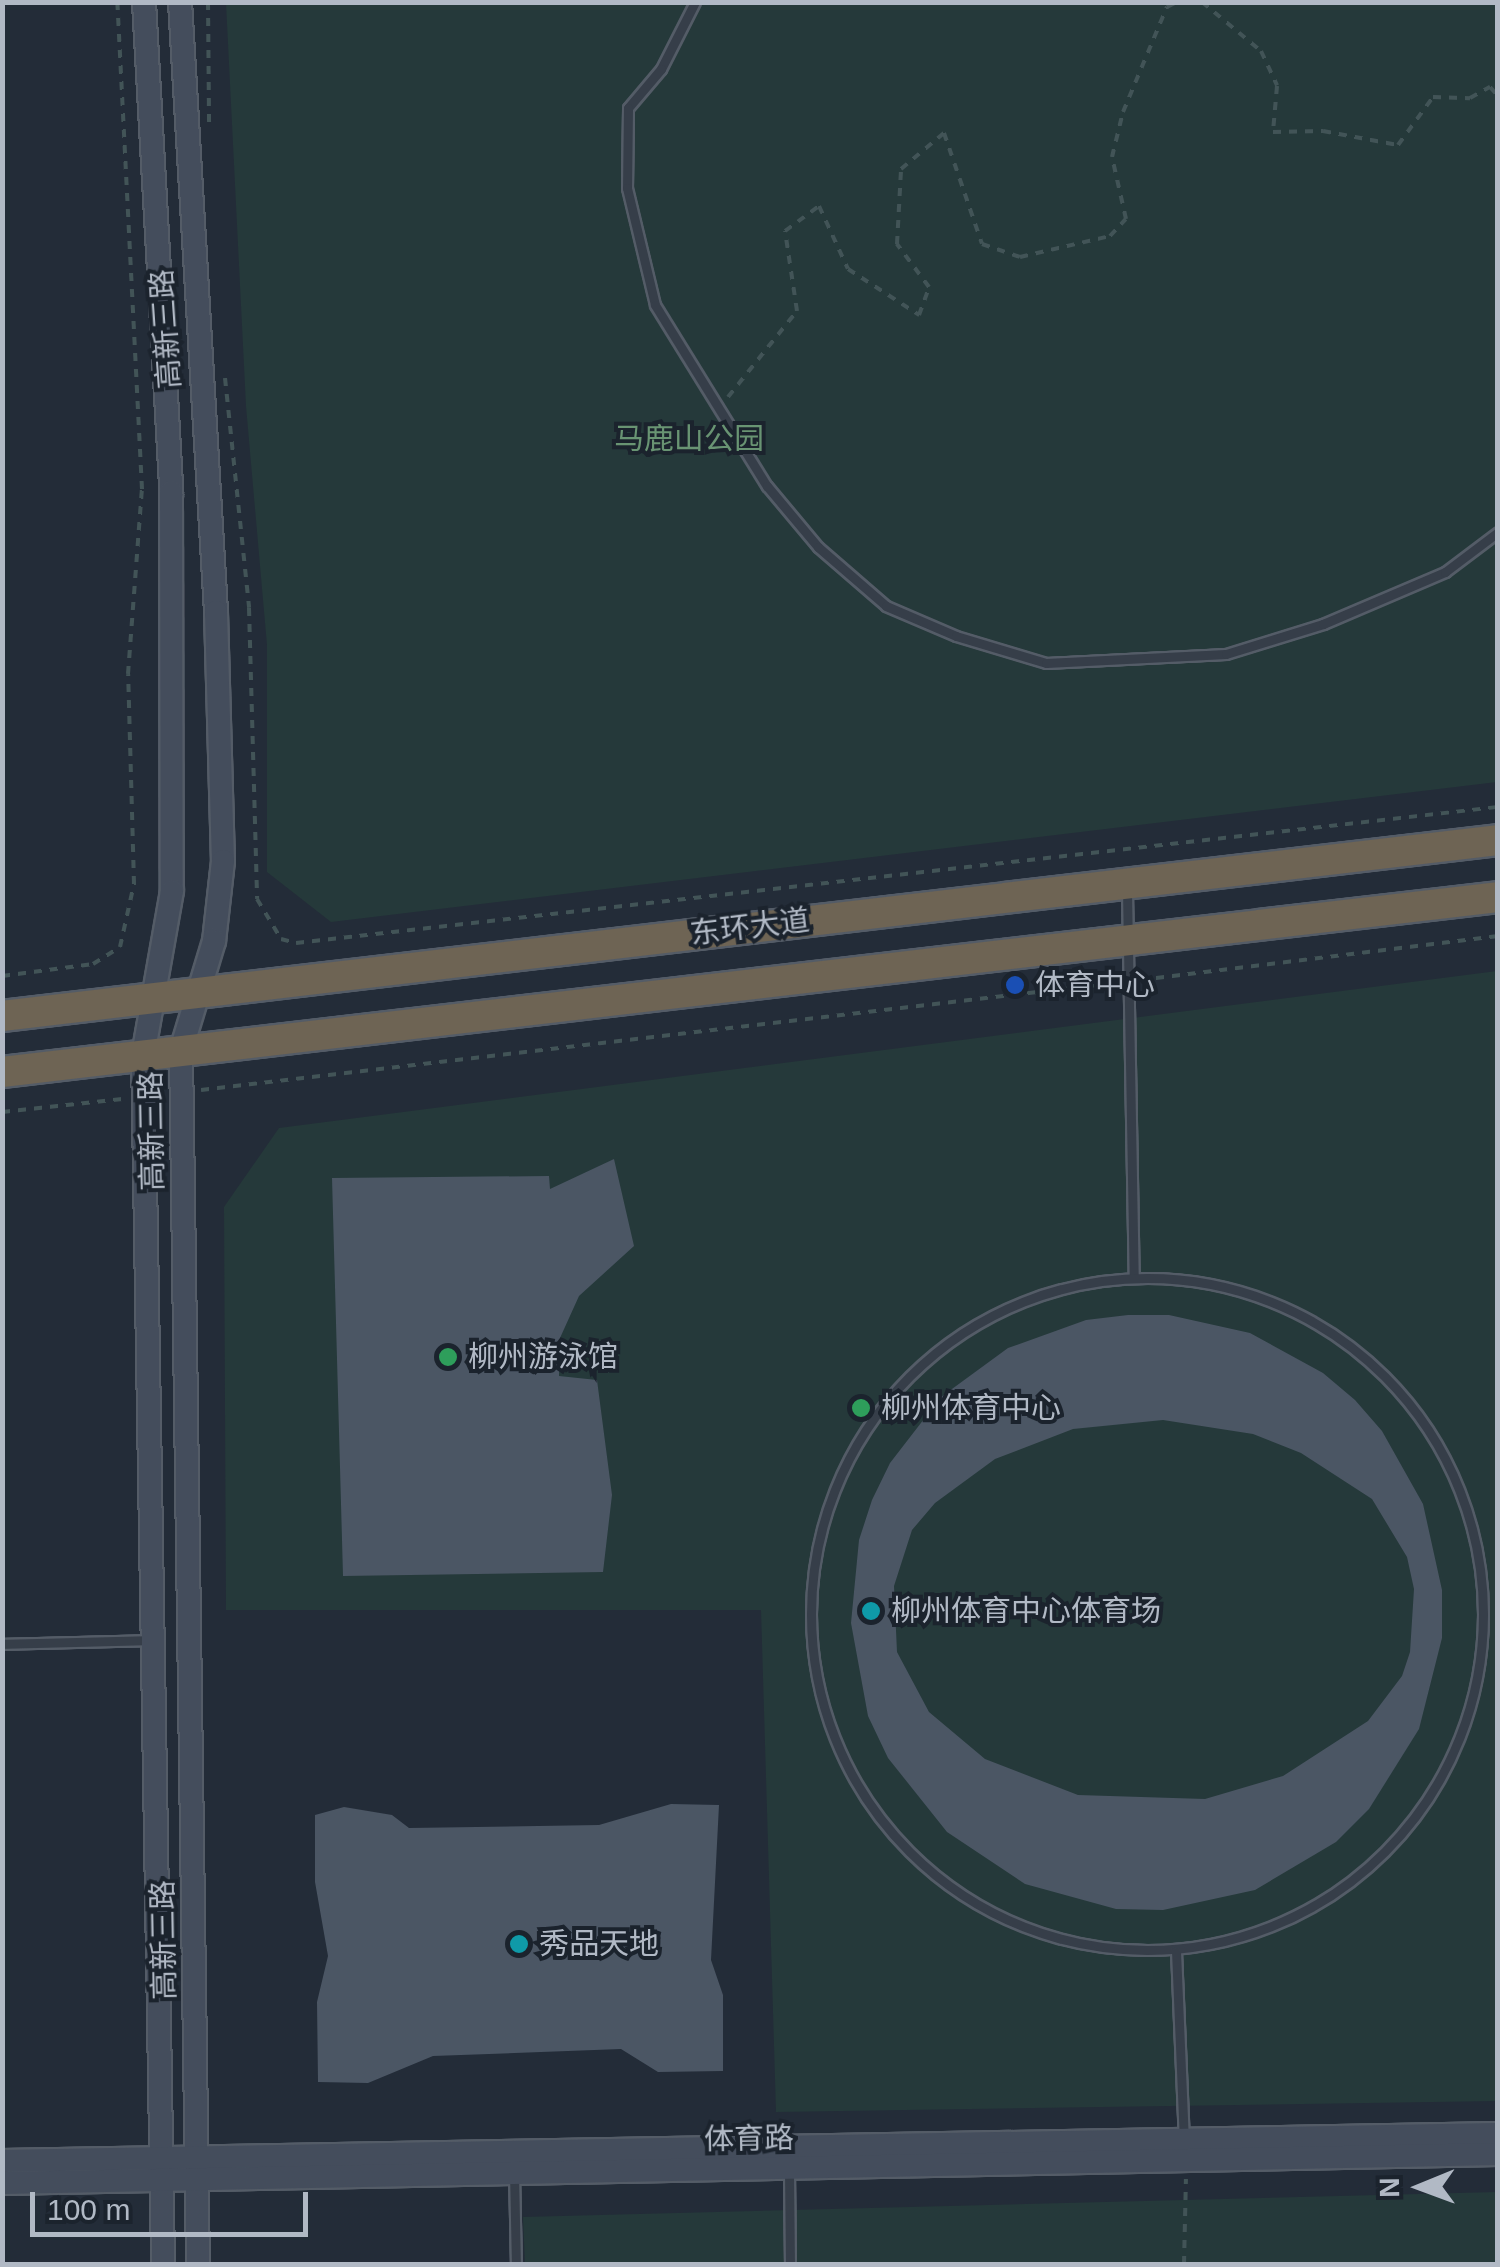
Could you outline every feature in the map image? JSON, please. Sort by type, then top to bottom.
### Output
[{"type":"highway","name":"东环大道","points":[[2,1016],[1498,840]]},
{"type":"highway","name":"东环大道","points":[[2,1072],[1498,897]]},
{"type":"main road","name":"高新三路","points":[[144,2],[171,492],[174,847],[158,998],[143,1055],[162,2264]]},
{"type":"main road","name":"高新三路","points":[[180,2],[216,612],[223,861],[202,991],[180,1050],[198,2264]]},
{"type":"main road","name":"体育路","points":[[2,2183],[161,2169],[197,2156],[788,2168],[1498,2134]]},
{"type":"main road","name":"体育路","points":[[2,2161],[161,2169],[197,2180],[514,2162],[1185,2148],[1498,2154]]},
{"type":"lane","points":[[695,2],[661,70],[628,108],[623,152],[655,304],[768,486],[818,547],[886,606],[956,636],[1046,663],[1226,654],[1322,624],[1444,572],[1498,532]]},
{"type":"lane","points":[[1127,884],[1134,1275]]},
{"type":"lane","points":[[1134,1275],[1214,1281],[1289,1307],[1358,1349],[1414,1406],[1454,1476],[1478,1552],[1482,1616],[1470,1712],[1438,1786],[1389,1850],[1327,1900],[1255,1935],[1176,1952],[1094,1948],[1015,1926],[943,1884],[884,1826],[840,1756],[816,1676],[810,1594],[825,1512],[870,1424],[911,1372],[976,1321],[1052,1288],[1134,1275]]},
{"type":"lane","points":[[2,1644],[152,1640]]},
{"type":"lane","points":[[1176,1952],[1185,2148]]},
{"type":"lane","points":[[514,2162],[516,2264]]},
{"type":"lane","points":[[788,2168],[790,2264]]},
{"type":"path","points":[[2,976],[93,964],[120,947],[134,884],[128,674],[142,489],[117,2]]},
{"type":"path","points":[[208,2],[210,141]]},
{"type":"path","points":[[720,410],[797,311],[785,231],[819,206],[848,269],[919,315],[929,288],[897,244],[901,168],[944,133],[982,244],[1020,257],[1110,236],[1126,219],[1112,157],[1123,112],[1168,7],[1177,2]]},
{"type":"path","points":[[1202,2],[1261,50],[1277,86],[1273,132],[1323,131],[1398,145],[1433,97],[1470,98],[1490,87],[1498,96]]},
{"type":"path","points":[[224,372],[249,608],[257,899],[268,927],[281,939],[296,943],[1498,808]]},
{"type":"path","points":[[181,1092],[1498,936]]},
{"type":"path","points":[[2,1112],[144,1097]]},
{"type":"path","points":[[1184,2264],[1185,2148]]},
{"type":"green space","name":"马鹿山公园","points":[[226,3],[1497,3],[1497,782],[331,922],[267,872],[267,645],[246,406]]},
{"type":"green space","name":"柳州体育中心","points":[[1497,971],[1497,2101],[776,2112],[761,1610],[226,1610],[224,1207],[279,1128]]},
{"type":"green space","points":[[1497,2192],[1498,2264],[525,2264],[523,2217]]},
{"type":"building","name":"柳州游泳馆","points":[[614,1159],[634,1246],[579,1296],[560,1338],[559,1376],[597,1380],[612,1495],[603,1572],[343,1576],[332,1178],[549,1176],[550,1189]]},
{"type":"building","name":"柳州体育中心体育场","points":[[1169,1315],[1250,1333],[1323,1373],[1355,1400],[1382,1431],[1423,1504],[1442,1590],[1442,1638],[1419,1729],[1369,1809],[1336,1842],[1255,1890],[1163,1910],[1116,1909],[1025,1884],[947,1832],[888,1758],[868,1716],[851,1623],[859,1540],[872,1500],[890,1463],[941,1397],[1008,1348],[1086,1320]],"holes":[[[1163,1420],[1253,1434],[1301,1453],[1372,1499],[1407,1557],[1414,1589],[1410,1652],[1402,1676],[1368,1721],[1283,1776],[1205,1799],[1078,1795],[985,1759],[929,1712],[897,1652],[894,1586],[912,1530],[935,1503],[995,1459],[1073,1429]]]},
{"type":"building","name":"秀品天地","points":[[671,1804],[719,1805],[711,1960],[723,1995],[723,2071],[658,2072],[621,2049],[433,2056],[368,2083],[318,2082],[317,2002],[328,1956],[315,1882],[315,1815],[344,1807],[392,1815],[409,1828],[599,1825]]},
{"type":"place","name":"体育中心","points":[[1015,985]]},
{"type":"place","name":"柳州游泳馆","points":[[448,1357]]},
{"type":"place","name":"柳州体育中心","points":[[861,1408]]},
{"type":"place","name":"柳州体育中心体育场","points":[[871,1611]]},
{"type":"place","name":"秀品天地","points":[[519,1944]]}]
